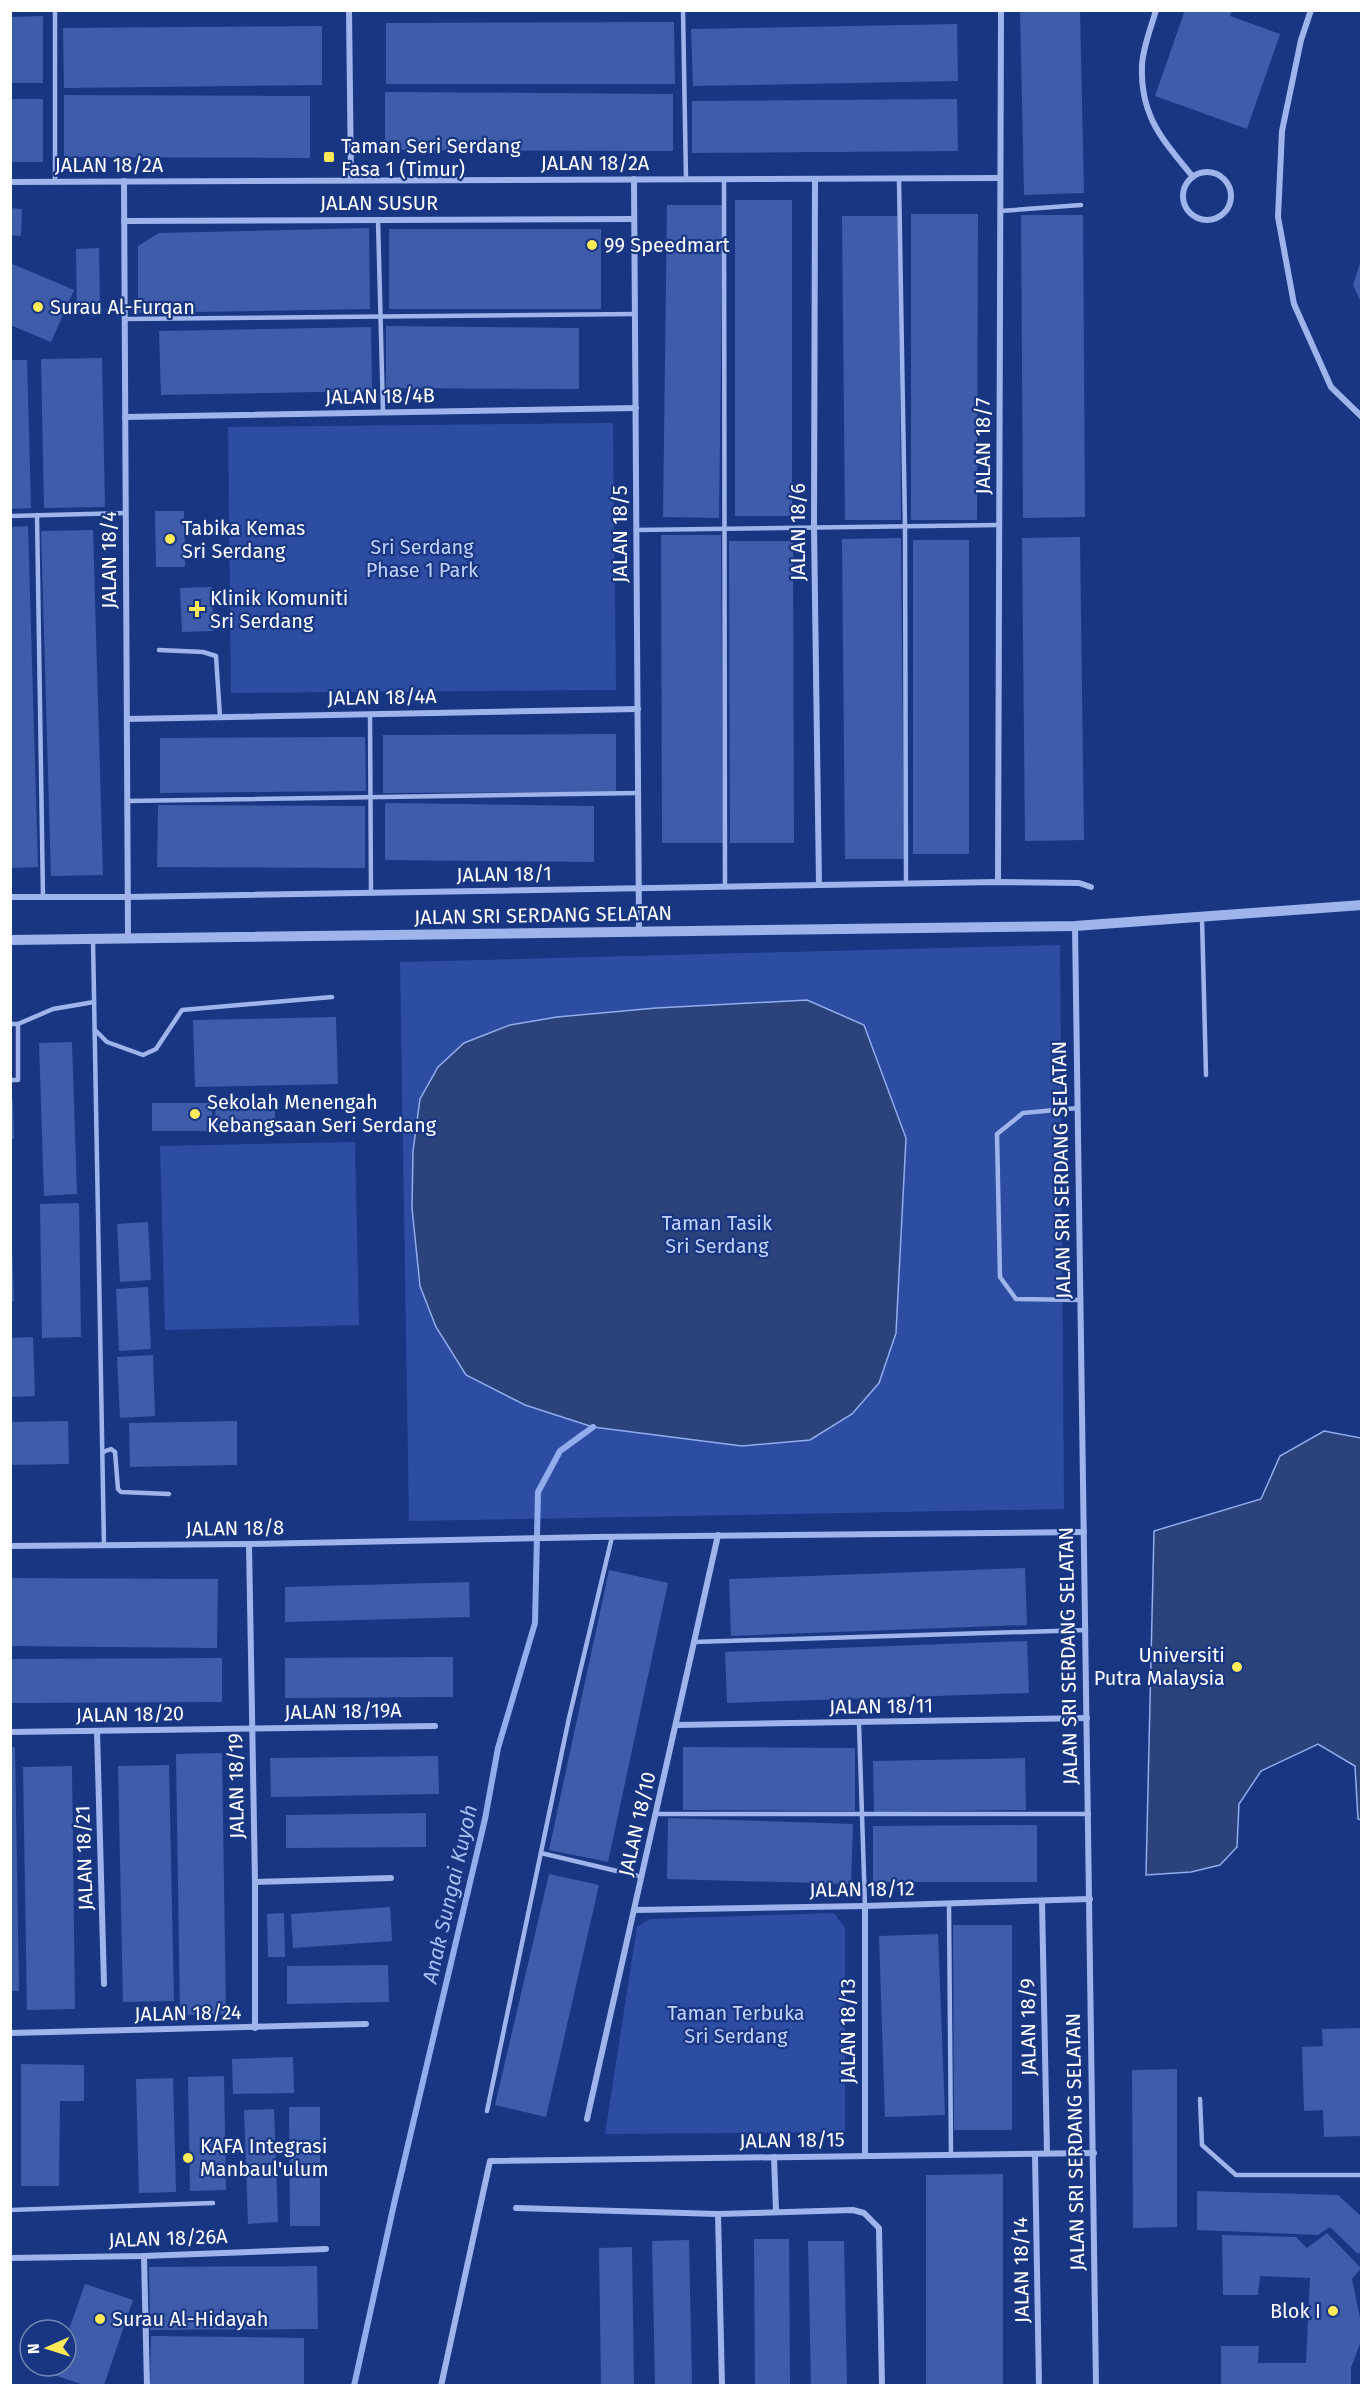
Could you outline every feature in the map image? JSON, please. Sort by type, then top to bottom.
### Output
[{"type":"street","points":[[349,10],[351,180]]},
{"type":"street","name":"JALAN 18/7","points":[[998,882],[1000,10]]},
{"type":"street","points":[[1155,10],[1142,63],[1146,109],[1156,132],[1193,177]]},
{"type":"street","points":[[1311,10],[1301,40],[1281,131],[1278,217],[1294,304],[1331,387],[1362,417]]},
{"type":"street","points":[[1207,172],[1224,179],[1231,195],[1228,208],[1222,215],[1212,220],[1204,220],[1190,214],[1183,199],[1184,190],[1193,177],[1207,172]]},
{"type":"street","name":"JALAN 18/2A","points":[[10,182],[1000,178]]},
{"type":"street","name":"JALAN 18/6","points":[[815,179],[814,527],[819,885]]},
{"type":"street","name":"JALAN 18/5","points":[[634,180],[639,932]]},
{"type":"street","name":"JALAN 18/4","points":[[124,181],[128,938]]},
{"type":"street","name":"JALAN SUSUR","points":[[124,221],[634,219]]},
{"type":"street","name":"JALAN 18/4B","points":[[125,417],[636,408]]},
{"type":"street","name":"JALAN 18/4A","points":[[127,718],[638,709]]},
{"type":"street","name":"JALAN 18/1","points":[[10,897],[998,882],[1079,883],[1090,887]]},
{"type":"street","name":"JALAN SRI SERDANG SELATAN","points":[[10,940],[1075,926],[1362,905]]},
{"type":"street","name":"JALAN SRI SERDANG SELATAN","points":[[1075,926],[1096,2385]]},
{"type":"street","name":"JALAN 18/8","points":[[10,1546],[1084,1532]]},
{"type":"street","name":"JALAN 18/10","points":[[587,2119],[718,1535]]},
{"type":"street","name":"JALAN 18/19","points":[[249,1544],[250,1728],[255,1882],[255,2028]]},
{"type":"street","name":"JALAN 18/11","points":[[676,1725],[859,1724],[1087,1718]]},
{"type":"street","name":"JALAN 18/19A","points":[[250,1728],[435,1726]]},
{"type":"street","name":"JALAN 18/20","points":[[10,1732],[250,1728]]},
{"type":"street","name":"JALAN 18/21","points":[[97,1731],[104,1984]]},
{"type":"street","points":[[255,1882],[391,1878]]},
{"type":"street","name":"JALAN 18/12","points":[[634,1910],[1090,1899]]},
{"type":"street","name":"JALAN 18/9","points":[[1042,1901],[1047,2153]]},
{"type":"street","name":"JALAN 18/13","points":[[865,1906],[865,2156]]},
{"type":"street","name":"JALAN 18/24","points":[[10,2033],[366,2024]]},
{"type":"street","name":"JALAN 18/15","points":[[441,2385],[490,2161],[1094,2153]]},
{"type":"street","name":"JALAN 18/14","points":[[1035,2154],[1039,2385]]},
{"type":"street","points":[[774,2157],[776,2211]]},
{"type":"street","points":[[516,2208],[718,2214],[853,2210],[864,2213],[879,2228],[882,2385]]},
{"type":"street","points":[[718,2214],[722,2385]]},
{"type":"street","name":"JALAN 18/26A","points":[[10,2258],[144,2256],[326,2249]]},
{"type":"street","points":[[144,2256],[147,2385]]},
{"type":"lane","points":[[55,10],[55,182]]},
{"type":"lane","points":[[683,10],[686,179]]},
{"type":"lane","points":[[724,179],[725,887]]},
{"type":"lane","points":[[899,179],[905,526],[906,884]]},
{"type":"lane","points":[[1000,211],[1081,205]]},
{"type":"lane","points":[[378,220],[382,412]]},
{"type":"lane","points":[[124,319],[635,314]]},
{"type":"lane","points":[[10,516],[126,513]]},
{"type":"lane","points":[[37,515],[43,897]]},
{"type":"lane","points":[[636,530],[999,525]]},
{"type":"lane","points":[[159,650],[204,652],[216,656],[220,717]]},
{"type":"lane","points":[[370,714],[371,893]]},
{"type":"lane","points":[[127,801],[638,793]]},
{"type":"lane","points":[[1202,915],[1206,1075]]},
{"type":"lane","points":[[93,939],[104,1546]]},
{"type":"lane","points":[[95,1030],[107,1042],[143,1055],[156,1049],[182,1010],[332,998]]},
{"type":"lane","points":[[10,1024],[18,1024],[53,1009],[94,1002]]},
{"type":"lane","points":[[10,1080],[18,1080],[18,1024]]},
{"type":"lane","points":[[1078,1108],[1023,1113],[997,1134],[1000,1277],[1016,1299],[1081,1300]]},
{"type":"lane","points":[[103,1452],[111,1449],[116,1452],[118,1489],[121,1492],[169,1494]]},
{"type":"lane","points":[[487,2111],[569,1718],[612,1537]]},
{"type":"lane","points":[[694,1642],[1086,1630]]},
{"type":"lane","points":[[859,1724],[865,1906]]},
{"type":"lane","points":[[656,1814],[1089,1814]]},
{"type":"lane","points":[[541,1853],[642,1877]]},
{"type":"lane","points":[[949,1904],[951,2155]]},
{"type":"lane","points":[[1200,2099],[1202,2145],[1236,2175],[1362,2175]]},
{"type":"lane","points":[[10,2210],[213,2203]]},
{"type":"green space","name":"Sri Serdang Phase 1 Park","points":[[613,423],[616,690],[231,693],[228,427]]},
{"type":"green space","name":"Taman Tasik Sri Serdang","points":[[1060,945],[1064,1509],[409,1521],[400,962]]},
{"type":"green space","points":[[355,1142],[359,1325],[165,1330],[160,1146]]},
{"type":"green space","name":"Taman Terbuka Sri Serdang","points":[[834,1913],[845,1928],[845,2132],[605,2134],[637,1927],[650,1919]]},
{"type":"shaded area","points":[[807,1000],[864,1025],[906,1138],[896,1333],[879,1383],[852,1414],[810,1440],[742,1446],[593,1427],[525,1405],[466,1375],[436,1327],[420,1286],[412,1208],[413,1151],[420,1099],[438,1067],[464,1043],[510,1025],[557,1017],[656,1008]]},
{"type":"shaded area","points":[[1324,1431],[1361,1438],[1361,1820],[1358,1819],[1355,1766],[1318,1744],[1261,1771],[1239,1804],[1237,1847],[1220,1865],[1191,1872],[1146,1875],[1154,1531],[1261,1499],[1280,1456]]},
{"type":"building","points":[[1020,10],[1080,10],[1084,193],[1024,195]]},
{"type":"building","points":[[1185,10],[1232,10],[1230,16],[1280,34],[1247,129],[1155,96]]},
{"type":"building","points":[[43,16],[43,83],[10,83],[10,17]]},
{"type":"building","points":[[674,22],[675,84],[386,84],[386,23]]},
{"type":"building","points":[[957,24],[958,81],[693,86],[691,29]]},
{"type":"building","points":[[322,26],[322,85],[64,88],[63,28]]},
{"type":"building","points":[[385,92],[673,94],[673,151],[385,150]]},
{"type":"building","points":[[64,95],[310,96],[310,158],[64,157]]},
{"type":"building","points":[[10,99],[43,99],[43,162],[10,162]]},
{"type":"building","points":[[957,99],[958,151],[692,153],[692,101]]},
{"type":"building","points":[[735,200],[792,200],[792,516],[735,516]]},
{"type":"building","points":[[667,205],[723,205],[719,518],[663,517]]},
{"type":"building","points":[[10,208],[22,209],[21,236],[10,235]]},
{"type":"building","points":[[911,214],[978,214],[977,520],[911,520]]},
{"type":"building","points":[[1021,215],[1083,215],[1085,517],[1023,518]]},
{"type":"building","points":[[842,216],[899,216],[901,520],[845,520]]},
{"type":"building","points":[[369,228],[370,309],[138,313],[138,246],[159,233]]},
{"type":"building","points":[[389,229],[601,229],[601,309],[389,309]]},
{"type":"building","points":[[99,248],[100,311],[77,312],[76,249]]},
{"type":"building","points":[[1362,261],[1362,304],[1353,285]]},
{"type":"building","name":"Surau Al-Furqan","points":[[10,263],[74,290],[51,342],[10,325]]},
{"type":"building","points":[[386,326],[579,328],[579,389],[386,388]]},
{"type":"building","points":[[371,327],[372,391],[161,395],[159,331]]},
{"type":"building","points":[[102,358],[105,507],[44,508],[41,359]]},
{"type":"building","points":[[10,360],[27,360],[31,508],[10,509]]},
{"type":"building","name":"Tabika Kemas Sri Serdang","points":[[155,511],[184,511],[185,567],[156,567]]},
{"type":"building","points":[[28,526],[38,867],[10,868],[10,527]]},
{"type":"building","points":[[93,530],[103,875],[51,876],[41,531]]},
{"type":"building","points":[[661,535],[721,535],[723,843],[662,843]]},
{"type":"building","points":[[1080,537],[1084,840],[1025,841],[1022,538]]},
{"type":"building","points":[[901,538],[904,859],[845,859],[842,539]]},
{"type":"building","points":[[913,540],[969,540],[969,854],[913,854]]},
{"type":"building","points":[[729,541],[793,541],[794,843],[730,843]]},
{"type":"building","name":"Klinik Komuniti Sri Serdang","points":[[212,587],[213,631],[182,632],[180,588]]},
{"type":"building","points":[[616,734],[616,792],[383,793],[383,735]]},
{"type":"building","points":[[365,737],[366,791],[160,793],[160,738]]},
{"type":"building","points":[[385,803],[594,806],[594,862],[385,860]]},
{"type":"building","points":[[158,805],[365,806],[365,868],[157,867]]},
{"type":"building","points":[[336,1017],[338,1084],[195,1087],[193,1020]]},
{"type":"building","points":[[72,1042],[77,1194],[44,1196],[39,1043]]},
{"type":"building","points":[[10,1100],[13,1100],[14,1139],[10,1139]]},
{"type":"building","points":[[215,1102],[275,1102],[275,1129],[216,1130]]},
{"type":"building","points":[[152,1103],[212,1103],[212,1131],[152,1131]]},
{"type":"building","points":[[79,1203],[81,1337],[42,1338],[40,1204]]},
{"type":"building","points":[[148,1222],[151,1280],[120,1282],[117,1224]]},
{"type":"building","points":[[10,1244],[12,1244],[14,1301],[10,1301]]},
{"type":"building","points":[[148,1287],[151,1349],[119,1351],[116,1289]]},
{"type":"building","points":[[33,1337],[35,1396],[10,1397],[10,1338]]},
{"type":"building","points":[[153,1355],[155,1416],[120,1418],[117,1357]]},
{"type":"building","points":[[68,1421],[69,1464],[10,1465],[10,1422]]},
{"type":"building","points":[[237,1421],[237,1465],[130,1467],[129,1423]]},
{"type":"building","points":[[1025,1568],[1027,1625],[731,1636],[729,1579]]},
{"type":"building","points":[[609,1570],[668,1583],[608,1862],[549,1850]]},
{"type":"building","points":[[10,1578],[218,1579],[217,1648],[10,1646]]},
{"type":"building","points":[[469,1582],[470,1617],[285,1622],[285,1587]]},
{"type":"building","points":[[1027,1641],[1029,1693],[727,1703],[725,1652]]},
{"type":"building","points":[[453,1657],[453,1697],[285,1698],[285,1658]]},
{"type":"building","points":[[222,1658],[222,1702],[10,1703],[10,1659]]},
{"type":"building","points":[[10,1747],[15,1747],[19,1991],[10,1991]]},
{"type":"building","points":[[683,1747],[855,1748],[855,1811],[683,1810]]},
{"type":"building","points":[[222,1753],[226,2014],[180,2015],[176,1754]]},
{"type":"building","points":[[438,1756],[439,1794],[271,1797],[270,1758]]},
{"type":"building","points":[[1025,1758],[1026,1810],[874,1812],[873,1761]]},
{"type":"building","points":[[169,1765],[174,2001],[123,2002],[118,1766]]},
{"type":"building","points":[[72,1766],[75,2009],[27,2010],[23,1767]]},
{"type":"building","points":[[426,1813],[426,1847],[286,1848],[286,1815]]},
{"type":"building","points":[[668,1818],[853,1824],[851,1884],[667,1879]]},
{"type":"building","points":[[1037,1825],[1037,1882],[873,1882],[873,1826]]},
{"type":"building","points":[[549,1874],[599,1885],[546,2117],[495,2105]]},
{"type":"building","points":[[390,1907],[392,1941],[293,1948],[291,1914]]},
{"type":"building","points":[[284,1913],[285,1957],[268,1957],[267,1914]]},
{"type":"building","points":[[953,1925],[1012,1925],[1012,2130],[954,2130]]},
{"type":"building","points":[[938,1934],[945,2115],[885,2117],[879,1936]]},
{"type":"building","points":[[388,1965],[389,2002],[287,2004],[287,1966]]},
{"type":"building","points":[[1362,2028],[1362,2136],[1324,2137],[1323,2110],[1304,2111],[1302,2047],[1323,2046],[1322,2029]]},
{"type":"building","points":[[293,2057],[294,2093],[233,2094],[232,2059]]},
{"type":"building","points":[[21,2064],[84,2065],[84,2101],[60,2101],[59,2186],[21,2186]]},
{"type":"building","points":[[1177,2069],[1177,2227],[1133,2228],[1132,2070]]},
{"type":"building","points":[[224,2076],[226,2190],[190,2191],[188,2077]]},
{"type":"building","points":[[173,2078],[176,2192],[139,2193],[136,2079]]},
{"type":"building","points":[[289,2107],[320,2107],[320,2226],[290,2226]]},
{"type":"building","points":[[274,2109],[278,2222],[248,2224],[244,2110]]},
{"type":"building","points":[[1003,2174],[1003,2385],[926,2385],[926,2175]]},
{"type":"building","points":[[1197,2191],[1338,2195],[1362,2217],[1362,2250],[1358,2254],[1330,2227],[1318,2235],[1197,2230]]},
{"type":"building","name":"Blok I","points":[[1327,2233],[1361,2268],[1352,2279],[1362,2338],[1351,2368],[1351,2385],[1221,2385],[1221,2346],[1259,2346],[1258,2363],[1306,2363],[1310,2278],[1260,2276],[1258,2295],[1223,2295],[1222,2235],[1296,2237],[1307,2248]]},
{"type":"building","points":[[754,2239],[789,2239],[790,2385],[755,2385]]},
{"type":"building","points":[[689,2240],[692,2385],[655,2385],[652,2241]]},
{"type":"building","points":[[808,2241],[844,2241],[847,2385],[811,2385]]},
{"type":"building","points":[[632,2247],[634,2385],[601,2385],[599,2248]]},
{"type":"building","points":[[317,2266],[318,2329],[150,2330],[149,2267]]},
{"type":"building","name":"Surau Al-Hidayah","points":[[85,2284],[133,2300],[104,2385],[84,2385],[63,2378],[78,2378],[78,2318],[73,2318]]},
{"type":"building","points":[[151,2336],[304,2338],[304,2385],[150,2385]]},
{"type":"waterway","name":"Anak Sungai Kuyoh","points":[[354,2386],[394,2204],[485,1819],[498,1748],[535,1623],[538,1492],[560,1451],[593,1427]]},
{"type":"place","name":"Taman Seri Serdang Fasa 1 (Timur)","points":[[329,157]]},
{"type":"place","name":"99 Speedmart","points":[[592,245]]},
{"type":"place","name":"Surau Al-Furqan","points":[[38,307]]},
{"type":"place","name":"Tabika Kemas Sri Serdang","points":[[170,539]]},
{"type":"place","name":"Klinik Komuniti Sri Serdang","points":[[197,609]]},
{"type":"place","name":"Sekolah Menengah Kebangsaan Seri Serdang","points":[[195,1114]]},
{"type":"place","name":"Universiti Putra Malaysia","points":[[1237,1667]]},
{"type":"place","name":"KAFA Integrasi Manbaul'ulum","points":[[188,2158]]},
{"type":"place","name":"Blok I","points":[[1333,2311]]},
{"type":"place","name":"Surau Al-Hidayah","points":[[100,2319]]}]
